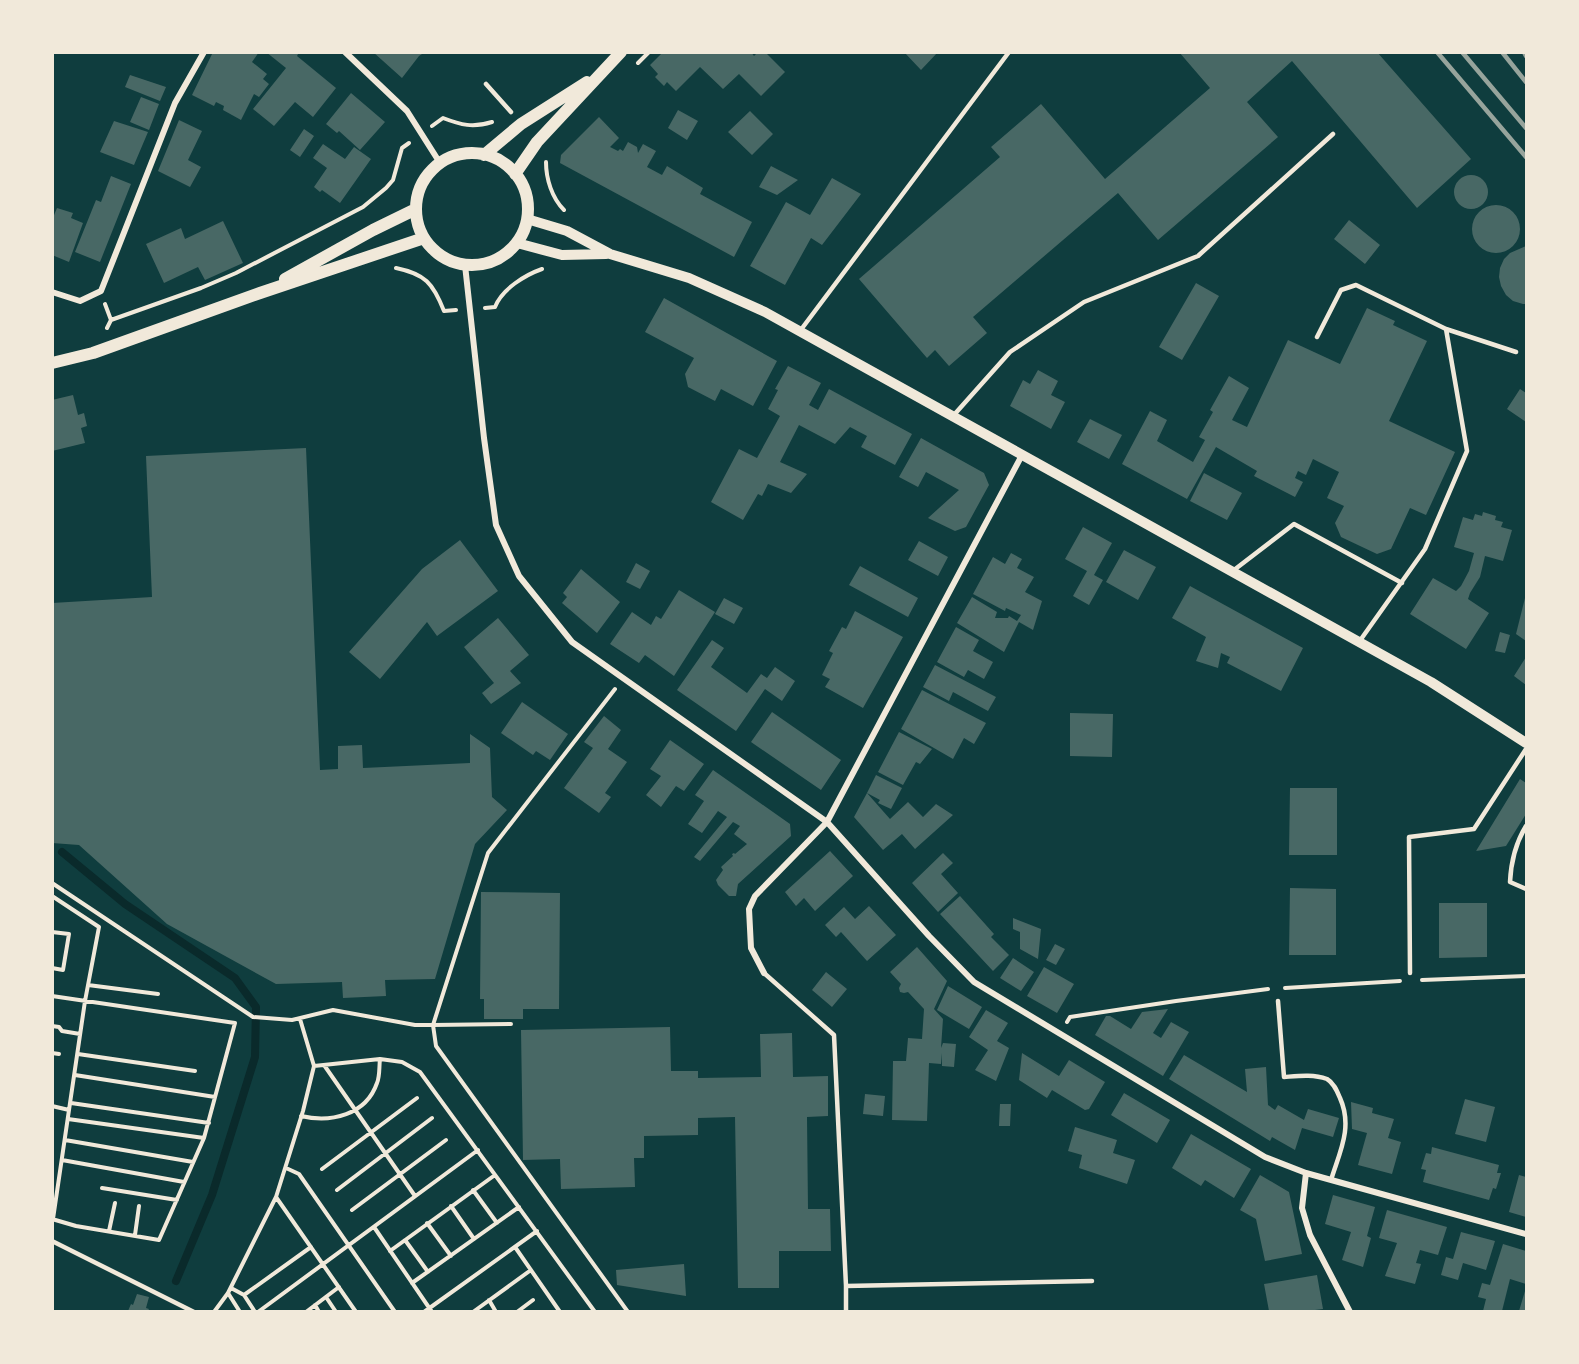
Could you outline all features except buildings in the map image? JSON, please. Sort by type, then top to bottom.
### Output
[{"type":"main road","points":[[515,174],[537,142],[621,52]]},
{"type":"main road","points":[[484,155],[521,124],[600,73]]},
{"type":"main road","points":[[462,154],[484,155],[501,162],[515,174],[523,188],[527,203],[527,219],[517,243],[498,259],[482,264],[465,265],[449,260],[435,251],[424,238],[418,224],[417,196],[423,183],[440,163],[462,154]]},
{"type":"main road","points":[[261,293],[373,230],[416,209]]},
{"type":"main road","points":[[52,363],[93,353],[424,238]]},
{"type":"street","points":[[52,292],[80,301],[100,291],[175,103],[204,52]]},
{"type":"street","points":[[345,52],[407,111],[440,163]]},
{"type":"street","points":[[527,219],[567,231],[610,254],[689,278],[765,312],[1431,682],[1527,743]]},
{"type":"street","points":[[517,243],[562,255],[610,254]]},
{"type":"street","points":[[465,265],[496,525],[519,576],[572,642],[827,822],[929,936],[974,982],[1265,1157],[1306,1173],[1527,1234]]},
{"type":"street","points":[[764,972],[751,948],[748,909],[755,896],[827,822],[1022,455]]},
{"type":"street","points":[[1306,1173],[1302,1208],[1310,1235],[1350,1311]]},
{"type":"lane","points":[[800,331],[1009,52]]},
{"type":"lane","points":[[486,84],[511,112]]},
{"type":"lane","points":[[952,416],[1010,352],[1084,302],[1198,256],[1333,134]]},
{"type":"lane","points":[[1317,337],[1341,290],[1356,285],[1446,329],[1516,352]]},
{"type":"lane","points":[[1359,642],[1425,549],[1467,451],[1446,329]]},
{"type":"lane","points":[[1232,572],[1294,524],[1402,583]]},
{"type":"lane","points":[[1410,973],[1409,837],[1474,829],[1527,749]]},
{"type":"lane","points":[[1527,826],[1518,838],[1511,864],[1510,882],[1527,889]]},
{"type":"lane","points":[[764,972],[834,1035],[846,1311]]},
{"type":"lane","points":[[1278,1001],[1284,1077],[1315,1076],[1330,1080],[1346,1109],[1347,1130],[1331,1180]]},
{"type":"lane","points":[[52,1241],[194,1311]]},
{"type":"lane","points":[[846,1286],[1092,1281]]},
{"type":"path","points":[[548,154],[547,179],[558,205],[566,212],[567,231]]},
{"type":"path","points":[[93,353],[111,320],[236,273],[363,207]]},
{"type":"path","points":[[623,679],[488,853],[433,1025],[436,1046],[628,1311]]},
{"type":"path","points":[[52,883],[253,1017],[300,1019],[333,1010],[415,1026],[511,1024]]},
{"type":"path","points":[[52,896],[99,927],[85,1001],[53,1219],[159,1240],[204,1138],[235,1023],[85,1001],[52,996]]},
{"type":"path","points":[[52,932],[69,934],[63,970],[52,968]]},
{"type":"path","points":[[88,985],[158,994]]},
{"type":"path","points":[[213,1311],[231,1288],[276,1197],[301,1116],[314,1066],[310,1046],[300,1019]]},
{"type":"path","points":[[52,1026],[59,1027],[62,1031],[80,1034]]},
{"type":"path","points":[[52,1053],[59,1054]]},
{"type":"path","points":[[78,1054],[195,1071]]},
{"type":"path","points":[[314,1066],[380,1059],[402,1062],[420,1072],[595,1311]]},
{"type":"path","points":[[301,1116],[328,1119],[355,1110],[370,1099],[378,1081],[380,1059]]},
{"type":"path","points":[[324,1064],[415,1196]]},
{"type":"path","points":[[75,1076],[215,1097]]},
{"type":"path","points":[[322,1168],[417,1098]]},
{"type":"path","points":[[71,1103],[209,1123]]},
{"type":"path","points":[[52,1106],[69,1110]]},
{"type":"path","points":[[337,1190],[432,1118]]},
{"type":"path","points":[[68,1119],[204,1138]]},
{"type":"path","points":[[65,1140],[193,1162]]},
{"type":"path","points":[[352,1210],[446,1140]]},
{"type":"path","points":[[231,1288],[244,1295],[257,1311],[478,1150]]},
{"type":"path","points":[[62,1160],[184,1182]]},
{"type":"path","points":[[285,1168],[299,1174],[395,1311]]},
{"type":"path","points":[[390,1251],[495,1175]]},
{"type":"path","points":[[102,1188],[177,1200]]},
{"type":"path","points":[[473,1190],[497,1223]]},
{"type":"path","points":[[276,1197],[356,1311]]},
{"type":"path","points":[[109,1231],[115,1203]]},
{"type":"path","points":[[135,1235],[139,1206]]},
{"type":"path","points":[[451,1206],[474,1239]]},
{"type":"path","points":[[412,1283],[519,1207]]},
{"type":"path","points":[[428,1223],[451,1256]]},
{"type":"path","points":[[374,1227],[431,1310]]},
{"type":"path","points":[[424,1311],[431,1310],[537,1231]]},
{"type":"path","points":[[405,1240],[428,1272]]},
{"type":"path","points":[[244,1295],[311,1247]]},
{"type":"path","points":[[515,1247],[560,1311]]},
{"type":"path","points":[[473,1311],[531,1270]]},
{"type":"path","points":[[306,1311],[339,1287]]},
{"type":"path","points":[[228,1293],[240,1311]]},
{"type":"path","points":[[326,1297],[336,1311]]},
{"type":"path","points":[[489,1300],[496,1311]]},
{"type":"path","points":[[517,1311],[533,1300]]},
{"type":"path","points":[[315,1305],[320,1311]]},
{"type":"waterway","points":[[62,852],[125,904],[235,978],[256,1007],[255,1057],[212,1195],[176,1281]]},
{"type":"railway","points":[[1437,52],[1526,157]]},
{"type":"railway","points":[[1462,52],[1526,128]]},
{"type":"railway","points":[[1502,52],[1526,82]]},
{"type":"railway","points":[[1524,52],[1526,56]]}]
